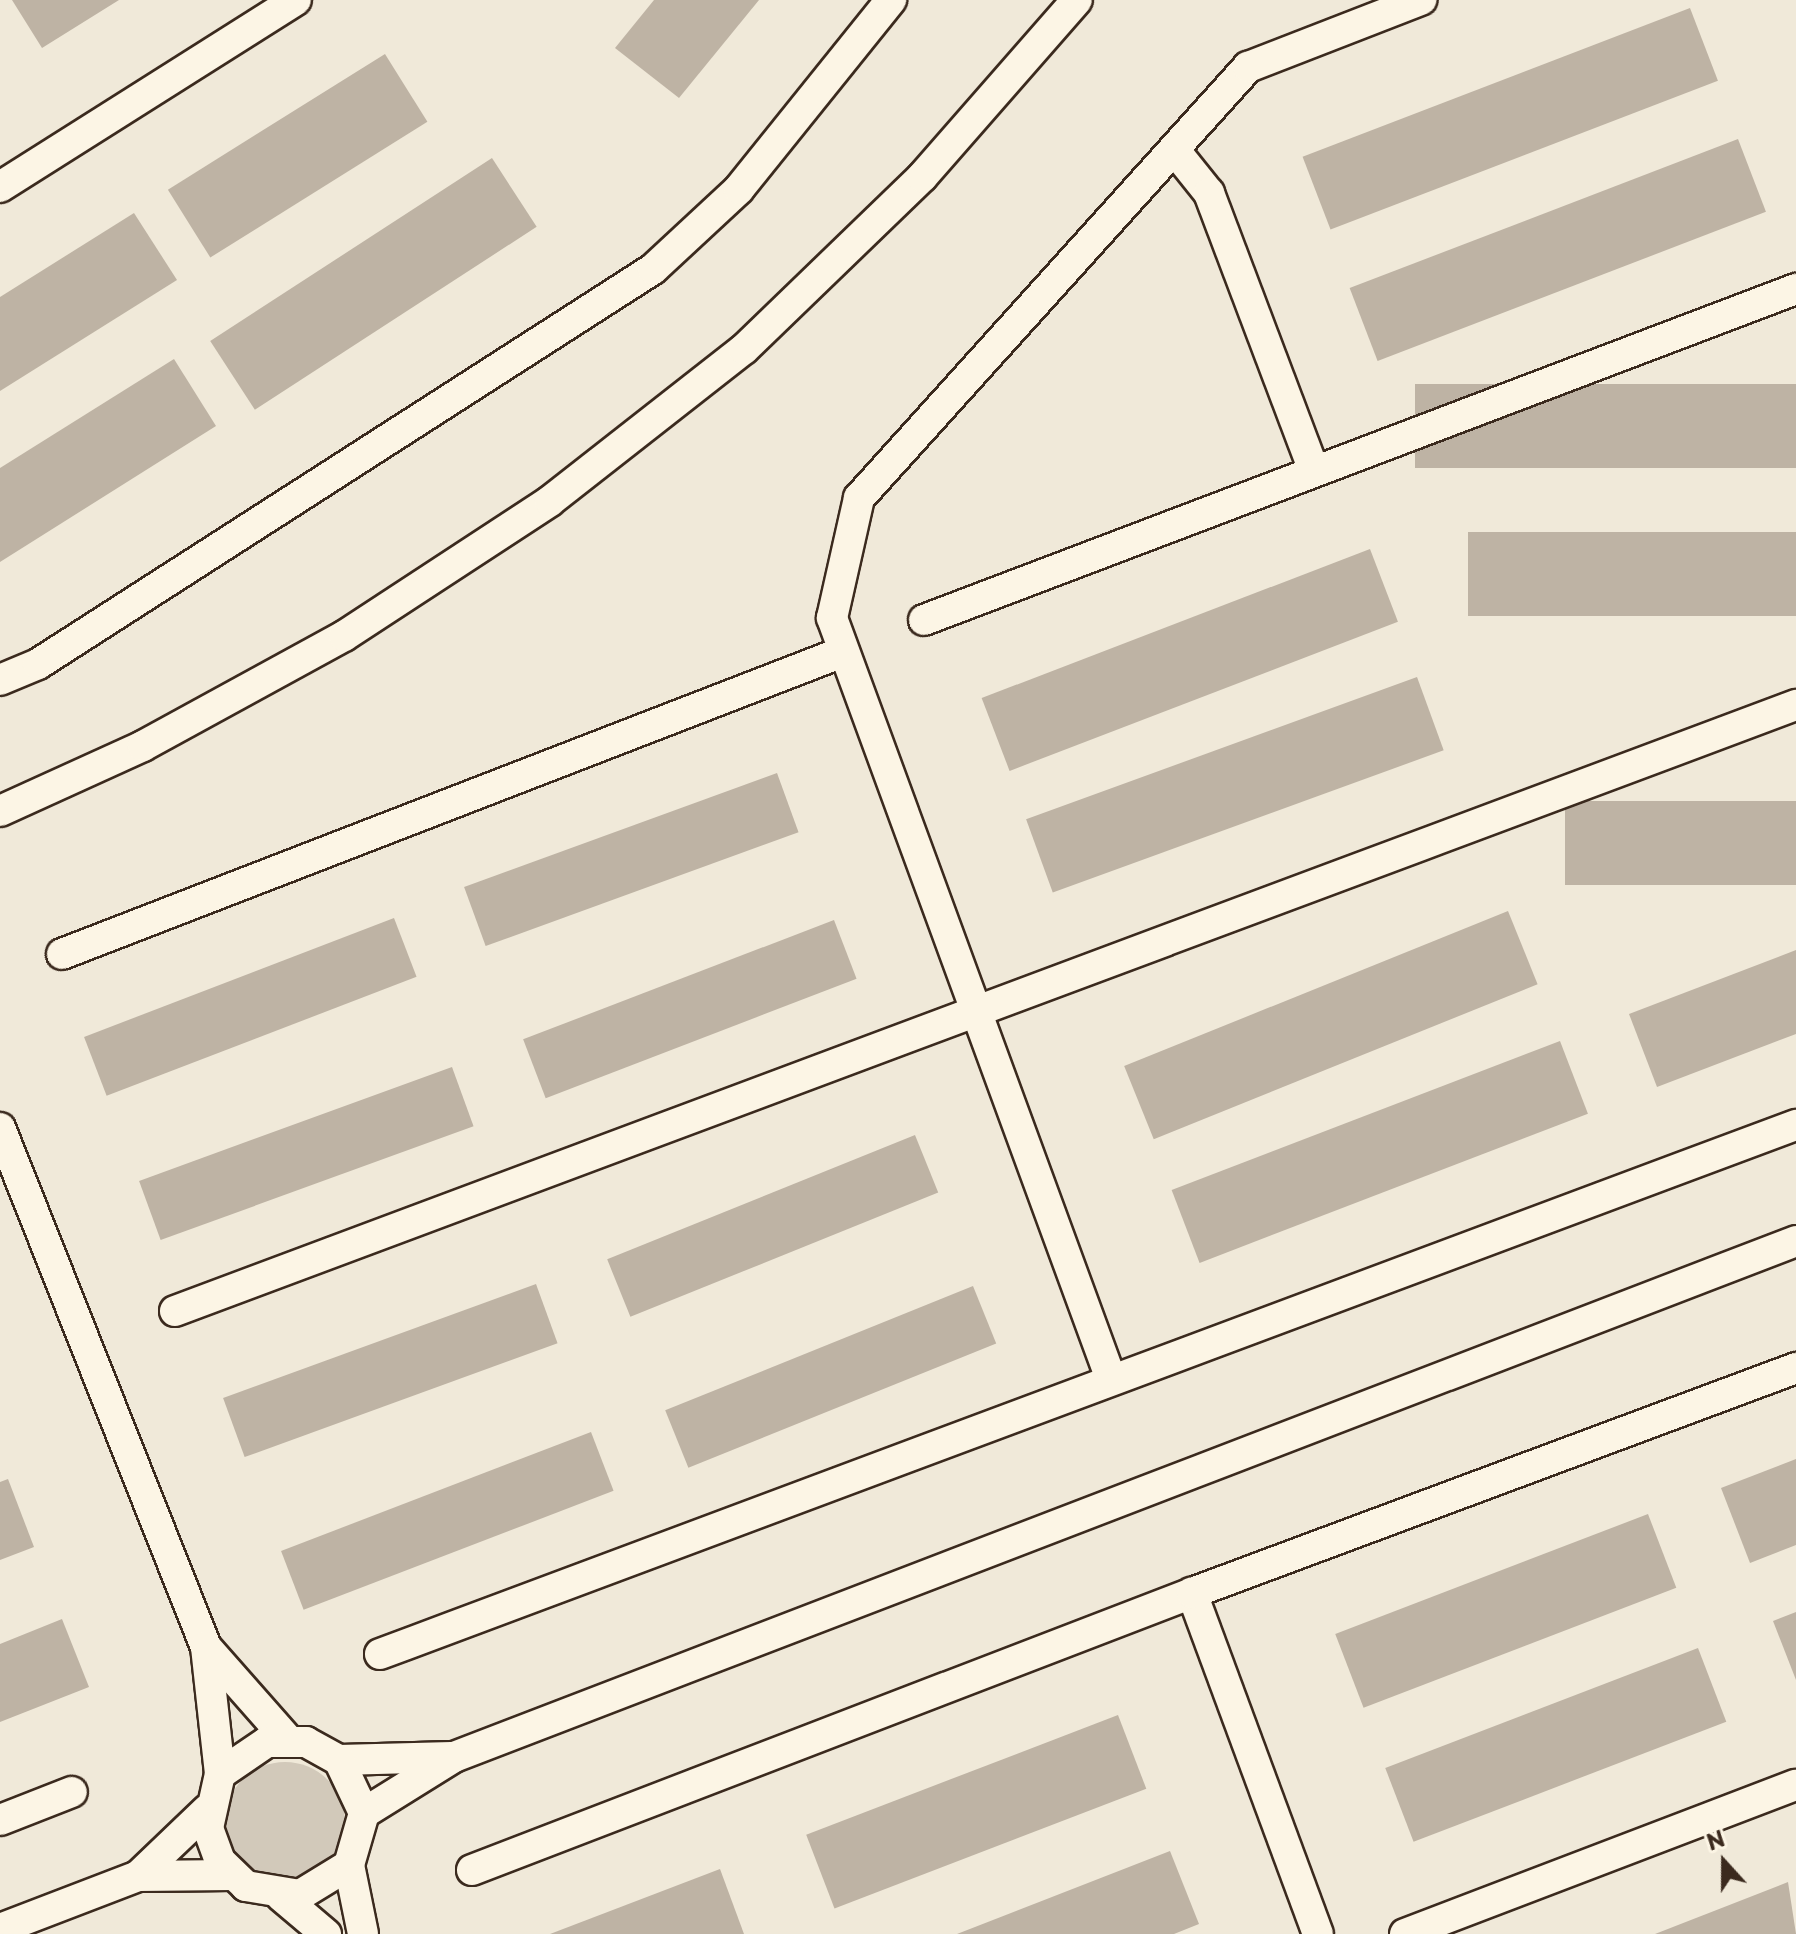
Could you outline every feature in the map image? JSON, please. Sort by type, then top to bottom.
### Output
[{"type":"street","points":[[0,187],[296,0]]},
{"type":"street","points":[[0,680],[51,655],[653,269],[739,189],[891,0]]},
{"type":"street","points":[[0,811],[143,746],[344,636],[550,501],[744,349],[922,177],[1077,0]]},
{"type":"street","points":[[1111,1379],[982,1012],[840,653],[832,618],[859,498],[1177,153],[1248,67],[1421,0]]},
{"type":"street","points":[[1177,153],[1209,193],[1313,468]]},
{"type":"street","points":[[924,620],[1313,468],[1796,289]]},
{"type":"street","points":[[62,954],[840,653]]},
{"type":"street","points":[[175,1311],[982,1012],[1796,705]]},
{"type":"street","points":[[380,1654],[1796,1125]]},
{"type":"street","points":[[0,1128],[206,1647],[220,1774],[207,1810],[138,1876]]},
{"type":"street","points":[[364,1813],[454,1757],[1796,1241]]},
{"type":"street","points":[[472,1870],[1192,1593],[1796,1368]]},
{"type":"street","points":[[1192,1593],[1318,1934]]},
{"type":"street","points":[[206,1647],[287,1739],[339,1760],[454,1757]]},
{"type":"street","points":[[220,1774],[250,1748],[287,1739]]},
{"type":"street","points":[[339,1760],[364,1813],[349,1865],[363,1934]]},
{"type":"street","points":[[1405,1934],[1796,1785]]},
{"type":"street","points":[[0,1820],[72,1792]]},
{"type":"street","points":[[207,1810],[212,1846],[232,1875]]},
{"type":"street","points":[[281,1896],[319,1889],[349,1865]]},
{"type":"street","points":[[0,1929],[138,1876],[232,1875],[281,1896],[326,1934]]},
{"type":"shaded area","points":[[285,1762],[308,1767],[327,1780],[340,1799],[345,1822],[340,1845],[327,1864],[308,1877],[285,1882],[262,1877],[243,1864],[230,1845],[225,1822],[230,1799],[243,1780],[262,1767]]},
{"type":"building","points":[[12,0],[119,0],[42,48]]},
{"type":"building","points":[[654,0],[759,0],[679,98],[615,48]]},
{"type":"building","points":[[1690,8],[1718,81],[1331,230],[1303,157]]},
{"type":"building","points":[[385,54],[427,122],[210,258],[168,190]]},
{"type":"building","points":[[1738,139],[1766,212],[1378,361],[1350,288]]},
{"type":"building","points":[[492,158],[537,227],[255,410],[210,341]]},
{"type":"building","points":[[134,213],[177,280],[0,391],[0,297]]},
{"type":"building","points":[[174,359],[216,426],[0,562],[0,468]]},
{"type":"building","points":[[1415,384],[1796,384],[1796,468],[1415,468]]},
{"type":"building","points":[[1468,532],[1796,532],[1796,616],[1468,616]]},
{"type":"building","points":[[1370,549],[1398,622],[1010,771],[982,698]]},
{"type":"building","points":[[1417,677],[1444,750],[1053,893],[1026,819]]},
{"type":"building","points":[[777,773],[799,832],[486,946],[464,887]]},
{"type":"building","points":[[1565,801],[1796,801],[1796,885],[1565,885]]},
{"type":"building","points":[[1508,911],[1538,984],[1154,1139],[1124,1066]]},
{"type":"building","points":[[394,918],[417,977],[107,1096],[84,1037]]},
{"type":"building","points":[[834,920],[857,979],[546,1098],[523,1039]]},
{"type":"building","points":[[1796,950],[1796,1034],[1657,1087],[1629,1014]]},
{"type":"building","points":[[1560,1041],[1588,1114],[1200,1263],[1172,1190]]},
{"type":"building","points":[[452,1067],[474,1126],[161,1240],[139,1181]]},
{"type":"building","points":[[915,1135],[938,1192],[630,1317],[607,1259]]},
{"type":"building","points":[[536,1284],[558,1343],[245,1457],[223,1398]]},
{"type":"building","points":[[973,1286],[996,1343],[688,1468],[665,1410]]},
{"type":"building","points":[[591,1432],[614,1491],[304,1610],[281,1551]]},
{"type":"building","points":[[1796,1459],[1796,1545],[1750,1563],[1721,1488]]},
{"type":"building","points":[[8,1479],[34,1547],[0,1560],[0,1482]]},
{"type":"building","points":[[1648,1514],[1676,1588],[1364,1708],[1335,1634]]},
{"type":"building","points":[[1796,1612],[1796,1680],[1773,1621]]},
{"type":"building","points":[[62,1619],[89,1687],[0,1722],[0,1644]]},
{"type":"building","points":[[1698,1648],[1726,1722],[1414,1842],[1385,1768]]},
{"type":"building","points":[[1118,1715],[1146,1789],[834,1908],[806,1835]]},
{"type":"building","points":[[1170,1851],[1199,1924],[1174,1934],[957,1934]]},
{"type":"building","points":[[720,1869],[744,1934],[550,1934]]},
{"type":"building","points":[[1788,1882],[1796,1934],[1655,1934]]}]
